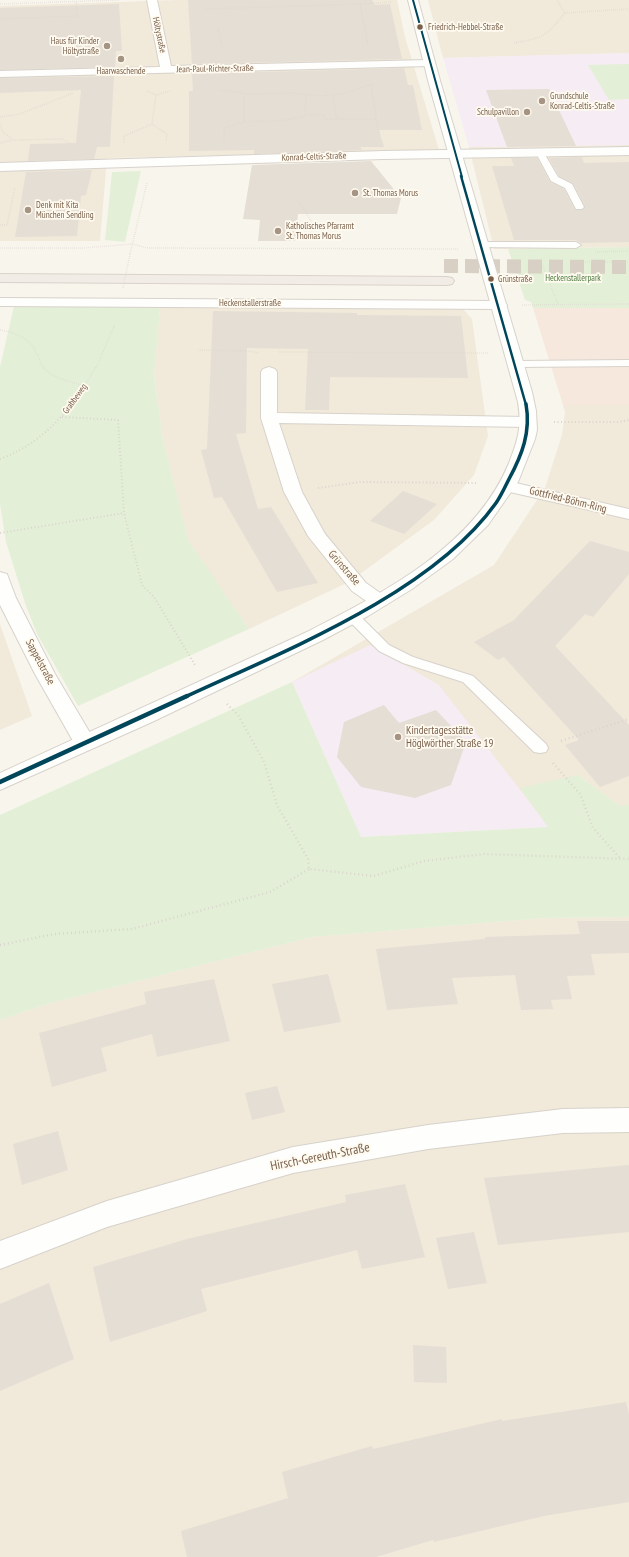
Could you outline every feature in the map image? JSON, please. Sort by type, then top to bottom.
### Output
[{"type":"highway","points":[[0,278],[447,281]]},
{"type":"street","name":"Höltystraße","points":[[152,0],[166,70]]},
{"type":"street","points":[[0,782],[212,685],[353,617],[413,581],[459,544],[481,521],[507,486],[516,470],[528,438],[525,398],[517,364],[413,0]]},
{"type":"street","name":"Jean-Paul-Richter-Straße","points":[[0,74],[430,63]]},
{"type":"street","name":"Konrad-Celtis-Straße","points":[[0,167],[456,154],[629,151]]},
{"type":"street","name":"Heckenstallerstraße","points":[[0,302],[500,305]]},
{"type":"street","name":"Grünstraße","points":[[269,372],[269,418],[293,492],[317,536],[359,587],[379,601]]},
{"type":"street","points":[[269,418],[528,422]]},
{"type":"street","name":"Gottfried-Böhm-Ring","points":[[507,486],[629,514]]},
{"type":"street","name":"Sappelstraße","points":[[0,578],[3,599],[85,743]]},
{"type":"street","name":"Hirsch-Gereuth-Straße","points":[[0,1255],[107,1214],[293,1160],[435,1136],[563,1121],[629,1120]]},
{"type":"lane","points":[[540,153],[554,179],[569,186],[579,208]]},
{"type":"lane","points":[[483,247],[576,245]]},
{"type":"lane","points":[[517,364],[629,363]]},
{"type":"lane","points":[[353,617],[384,648],[408,660],[468,679],[496,704],[540,748]]},
{"type":"path","points":[[0,4],[118,0]]},
{"type":"path","points":[[557,0],[565,13]]},
{"type":"path","points":[[0,19],[77,16],[76,1]]},
{"type":"path","points":[[206,11],[206,9],[392,2]]},
{"type":"path","points":[[360,4],[368,47]]},
{"type":"path","points":[[514,43],[541,38],[550,31],[565,13],[629,9]]},
{"type":"path","points":[[218,29],[223,51]]},
{"type":"path","points":[[152,124],[156,95],[179,89],[181,73],[166,70]]},
{"type":"path","points":[[217,89],[244,94],[296,93],[333,96],[354,92],[371,84],[377,84]]},
{"type":"path","points":[[371,84],[376,124]]},
{"type":"path","points":[[0,117],[20,114],[77,93]]},
{"type":"path","points":[[244,94],[244,121]]},
{"type":"path","points":[[305,114],[306,95]]},
{"type":"path","points":[[333,96],[337,120]]},
{"type":"path","points":[[225,160],[224,129],[233,123],[244,121],[283,120],[305,114],[324,115],[324,120],[376,119]]},
{"type":"path","points":[[0,124],[3,132],[12,140]]},
{"type":"path","points":[[152,124],[167,134],[166,141]]},
{"type":"path","points":[[123,149],[124,136],[152,124]]},
{"type":"path","points":[[0,142],[12,140],[62,139],[71,143]]},
{"type":"path","points":[[123,288],[151,163]]},
{"type":"path","points":[[0,225],[7,225],[20,167]]},
{"type":"path","points":[[299,202],[312,224]]},
{"type":"path","points":[[0,248],[83,248],[132,244],[148,248],[460,249]]},
{"type":"path","points":[[542,262],[558,305]]},
{"type":"path","points":[[590,262],[629,262]]},
{"type":"path","points":[[519,305],[629,304]]},
{"type":"path","name":"Grabbeweg","points":[[0,459],[8,457],[36,440],[62,417],[85,386],[102,358],[117,319]]},
{"type":"path","points":[[0,330],[16,333],[34,345],[44,369],[54,376],[85,386]]},
{"type":"path","points":[[198,350],[248,351],[270,355]]},
{"type":"path","points":[[269,372],[270,352],[489,353]]},
{"type":"path","points":[[62,417],[118,420],[120,472],[124,513],[135,562],[142,585],[154,597],[194,664],[238,715],[264,762],[277,805],[308,859],[309,869]]},
{"type":"path","points":[[528,422],[618,422],[629,420]]},
{"type":"path","points":[[293,492],[360,482],[477,483]]},
{"type":"path","points":[[0,533],[124,513]]},
{"type":"path","points":[[620,858],[593,828],[580,794],[540,748],[629,719]]},
{"type":"path","points":[[0,945],[54,934],[132,929],[270,892],[309,869],[374,876],[424,860],[484,854],[629,859]]},
{"type":"shaded area","points":[[179,0],[397,0],[405,37],[439,150],[107,158],[100,241],[0,241],[0,6]]},
{"type":"shaded area","points":[[428,0],[629,0],[629,53],[443,58]]},
{"type":"shaded area","name":"Grundschule Konrad-Celtis-Straße","points":[[629,53],[629,145],[469,147],[443,58]]},
{"type":"shaded area","points":[[629,145],[629,247],[494,249],[469,147]]},
{"type":"shaded area","points":[[160,307],[463,309],[472,319],[488,436],[474,475],[434,520],[349,582],[249,629],[188,541],[163,440],[154,374]]},
{"type":"shaded area","points":[[533,308],[629,308],[629,405],[563,405]]},
{"type":"shaded area","points":[[563,405],[629,405],[629,805],[621,807],[578,775],[549,827],[292,682],[494,565],[545,488],[562,435],[565,412]]},
{"type":"shaded area","points":[[0,624],[32,716],[0,730]]},
{"type":"shaded area","name":"Kindertagesstätte Höglwörther Straße 19","points":[[370,645],[439,685],[549,827],[361,837],[292,682]]},
{"type":"shaded area","points":[[629,917],[629,1557],[0,1557],[0,1020],[47,1004],[312,937],[544,918]]},
{"type":"green space","points":[[629,64],[629,99],[609,100],[588,65]]},
{"type":"green space","points":[[141,171],[125,242],[105,240],[112,172]]},
{"type":"green space","name":"Heckenstallerpark","points":[[629,247],[629,308],[533,308],[531,302],[525,300],[508,249]]},
{"type":"green space","points":[[14,306],[160,307],[154,375],[163,440],[188,540],[249,629],[78,706],[37,634],[25,603],[6,542],[0,504],[0,367]]},
{"type":"green space","points":[[292,682],[361,837],[548,827],[520,788],[578,775],[620,806],[629,805],[629,917],[544,918],[312,937],[47,1004],[0,1020],[0,815]]},
{"type":"building","points":[[188,0],[372,0],[375,5],[390,4],[402,59],[192,64]]},
{"type":"building","points":[[119,4],[122,51],[116,51],[115,67],[0,70],[0,8]]},
{"type":"building","points":[[404,68],[408,85],[413,85],[422,130],[379,130],[384,147],[360,147],[362,150],[254,154],[254,150],[189,151],[189,91],[193,91],[192,74]]},
{"type":"building","points":[[114,76],[110,147],[97,147],[94,159],[28,161],[30,144],[76,143],[81,90],[0,93],[0,78]]},
{"type":"building","name":"Schulpavillon","points":[[549,89],[576,146],[507,147],[486,90]]},
{"type":"building","points":[[582,157],[584,163],[629,162],[629,242],[581,243],[576,240],[514,240],[492,166],[514,166],[511,158],[537,158],[550,182],[564,189],[575,210],[582,210],[585,206],[573,183],[559,176],[549,158]]},
{"type":"building","points":[[371,161],[401,198],[397,214],[298,214],[295,241],[258,241],[260,220],[243,219],[252,165]]},
{"type":"building","points":[[92,170],[86,195],[81,196],[77,236],[15,237],[26,172]]},
{"type":"building","points":[[213,311],[461,316],[468,378],[330,377],[329,410],[305,410],[308,349],[247,348],[246,433],[236,434],[258,509],[271,507],[318,583],[277,592],[222,497],[214,498],[201,450],[207,449]]},
{"type":"building","points":[[403,491],[437,504],[404,534],[370,521]]},
{"type":"building","points":[[590,541],[629,552],[629,574],[593,617],[585,614],[555,646],[629,725],[629,776],[600,787],[565,745],[579,740],[504,657],[498,660],[474,642],[514,620]]},
{"type":"building","points":[[384,705],[399,723],[436,710],[466,742],[451,785],[415,798],[361,787],[337,757],[344,722]]},
{"type":"building","points":[[577,921],[629,921],[629,953],[591,954],[595,975],[567,976],[572,999],[551,1000],[553,1009],[521,1010],[515,975],[452,978],[458,1004],[387,1010],[376,949],[485,939],[485,937],[580,934]]},
{"type":"building","points":[[328,974],[341,1022],[284,1032],[272,984]]},
{"type":"building","points":[[214,979],[230,1041],[157,1057],[152,1034],[101,1048],[107,1071],[52,1087],[39,1033],[146,1004],[144,992]]},
{"type":"building","points":[[277,1086],[285,1112],[252,1120],[245,1093]]},
{"type":"building","points":[[58,1131],[68,1170],[22,1185],[13,1144]]},
{"type":"building","points":[[629,1165],[629,1232],[498,1245],[484,1178]]},
{"type":"building","points":[[405,1184],[425,1257],[362,1269],[357,1250],[201,1289],[207,1311],[110,1342],[93,1267],[187,1239],[346,1202],[345,1195]]},
{"type":"building","points":[[474,1232],[487,1283],[448,1289],[436,1238]]},
{"type":"building","points":[[49,1283],[74,1359],[0,1391],[0,1304]]},
{"type":"building","points":[[413,1345],[446,1347],[447,1383],[414,1382]]},
{"type":"building","points":[[626,1402],[629,1414],[629,1502],[544,1516],[434,1542],[433,1540],[376,1557],[187,1557],[181,1531],[288,1498],[282,1472],[372,1446],[373,1449],[502,1419],[502,1421]]},
{"type":"tunnel","points":[[444,266],[629,267]]},
{"type":"transit line","points":[[0,782],[304,642],[347,620],[390,595],[430,568],[466,537],[496,503],[517,464],[527,434],[528,419],[526,402],[435,84],[413,0]]},
{"type":"place","name":"Friedrich-Hebbel-Straße","points":[[420,27]]},
{"type":"place","name":"Haus für Kinder Höltystraße","points":[[107,46]]},
{"type":"place","name":"Haarwaschende","points":[[121,59]]},
{"type":"place","name":"Grundschule Konrad-Celtis-Straße","points":[[542,101]]},
{"type":"place","name":"Schulpavillon","points":[[527,112]]},
{"type":"place","name":"St. Thomas Morus","points":[[355,193]]},
{"type":"place","name":"Denk mit Kita München Sendling","points":[[28,210]]},
{"type":"place","name":"Katholisches Pfarramt St. Thomas Morus","points":[[278,231]]},
{"type":"place","name":"Grünstraße","points":[[491,279]]},
{"type":"place","name":"Kindertagesstätte Höglwörther Straße 19","points":[[398,737]]}]
